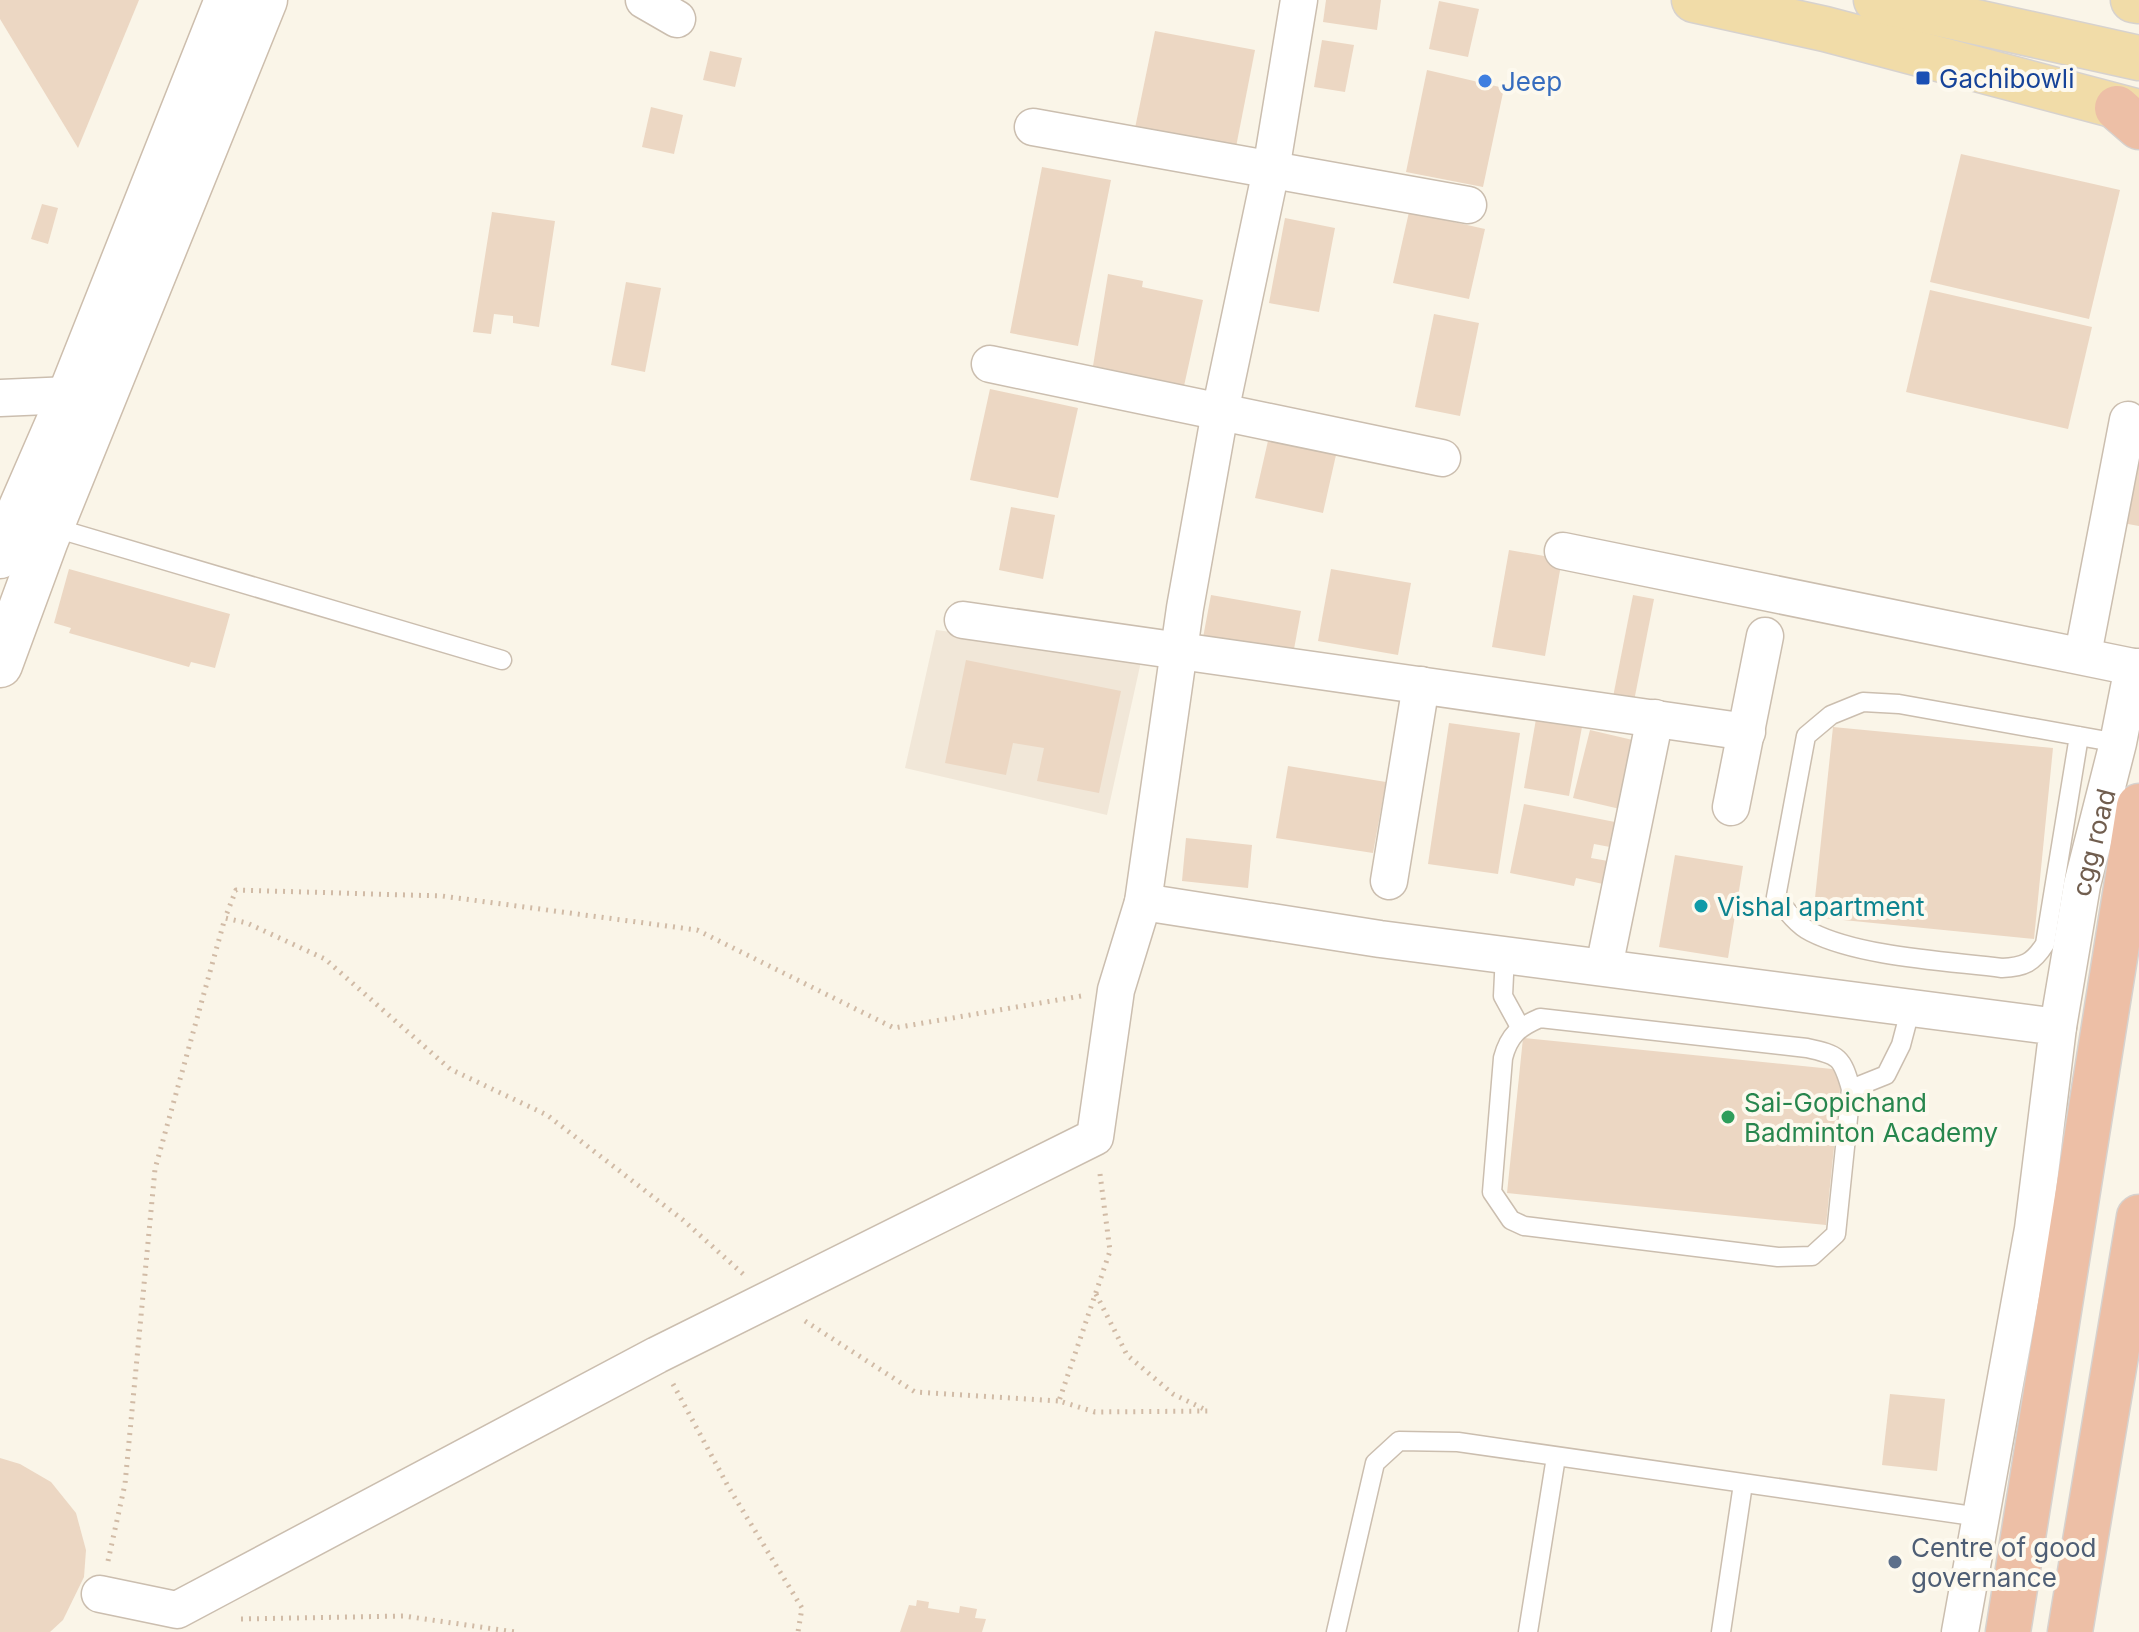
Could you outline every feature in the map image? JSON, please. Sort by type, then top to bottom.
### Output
[{"type":"highway","points":[[2008,1632],[2139,806]]},
{"type":"highway","points":[[2070,1632],[2139,1217]]},
{"type":"main road","points":[[1694,0],[1827,14],[2132,116]]},
{"type":"main road","points":[[1876,0],[2139,58]]},
{"type":"street","points":[[0,665],[52,527],[85,400],[227,0]]},
{"type":"street","points":[[0,556],[85,400],[265,0]]},
{"type":"street","points":[[644,0],[677,19]]},
{"type":"street","points":[[100,1594],[177,1610],[657,1355],[1095,1137],[1116,990],[1143,902],[1178,651],[1220,412],[1271,170],[1299,0]]},
{"type":"street","points":[[1033,127],[1468,205]]},
{"type":"street","points":[[990,364],[1442,458]]},
{"type":"street","points":[[0,398],[85,400]]},
{"type":"street","points":[[2083,654],[2128,420]]},
{"type":"street","points":[[1563,551],[2136,667]]},
{"type":"street","points":[[963,620],[1747,732]]},
{"type":"street","points":[[1731,807],[1765,636]]},
{"type":"street","name":"cgg road","points":[[1960,1632],[2033,1229],[2058,1027],[2082,885],[2136,667]]},
{"type":"street","points":[[1389,881],[1421,685]]},
{"type":"street","points":[[1604,967],[1655,718]]},
{"type":"street","points":[[1143,902],[1380,939],[2058,1027]]},
{"type":"lane","points":[[52,527],[502,660]]},
{"type":"lane","points":[[2079,736],[2045,944],[2036,958],[2023,967],[2002,968],[1871,950],[1811,932],[1788,914],[1776,897],[1806,736],[1831,715],[1863,702],[1899,704],[2079,736],[2118,743]]},
{"type":"lane","points":[[1505,954],[1503,996],[1520,1027]]},
{"type":"lane","points":[[1851,1089],[1886,1075],[1901,1045],[1911,1007]]},
{"type":"lane","points":[[1540,1018],[1807,1048],[1835,1054],[1844,1065],[1851,1089],[1836,1234],[1812,1256],[1778,1257],[1524,1226],[1511,1220],[1492,1192],[1503,1058],[1507,1042],[1520,1027],[1540,1018]]},
{"type":"lane","points":[[1336,1632],[1375,1463],[1399,1441],[1458,1442],[1980,1517]]},
{"type":"lane","points":[[1528,1632],[1556,1457]]},
{"type":"lane","points":[[1721,1632],[1743,1484]]},
{"type":"path","points":[[100,1594],[125,1484],[155,1169],[225,918],[236,890],[442,896],[697,930],[894,1028],[1116,990]]},
{"type":"path","points":[[225,918],[247,923],[325,959],[450,1069],[547,1115],[683,1220],[771,1298],[915,1392],[1059,1401],[1095,1412],[1208,1411],[1173,1394],[1127,1355],[1095,1293]]},
{"type":"path","points":[[1059,1401],[1110,1251],[1095,1137]]},
{"type":"path","points":[[657,1355],[729,1488],[802,1608],[798,1632]]},
{"type":"path","points":[[177,1610],[216,1620],[404,1616],[515,1632]]},
{"type":"shaded area","points":[[936,630],[1142,657],[1107,815],[905,768]]},
{"type":"building","points":[[0,0],[139,0],[78,148],[0,19]]},
{"type":"building","points":[[1326,0],[1381,0],[1377,30],[1323,22]]},
{"type":"building","points":[[1439,1],[1479,9],[1468,57],[1429,49]]},
{"type":"building","points":[[1155,31],[1255,50],[1235,152],[1134,133]]},
{"type":"building","points":[[1322,40],[1354,45],[1345,92],[1314,87]]},
{"type":"building","points":[[710,51],[742,58],[735,87],[703,80]]},
{"type":"building","points":[[1427,70],[1504,88],[1483,187],[1406,172]]},
{"type":"building","points":[[651,107],[683,115],[674,154],[642,147]]},
{"type":"building","points":[[1961,154],[2120,190],[2089,319],[1930,282]]},
{"type":"building","points":[[1042,167],[1111,180],[1078,346],[1010,333]]},
{"type":"building","points":[[42,204],[58,208],[48,244],[31,239]]},
{"type":"building","points":[[492,212],[555,221],[539,327],[513,323],[513,316],[494,314],[491,334],[473,332]]},
{"type":"building","points":[[1409,212],[1485,229],[1469,299],[1393,283]]},
{"type":"building","points":[[1285,218],[1335,228],[1319,312],[1269,303]]},
{"type":"building","points":[[1108,274],[1143,281],[1142,287],[1203,300],[1184,386],[1093,366]]},
{"type":"building","points":[[626,282],[661,288],[645,372],[611,365]]},
{"type":"building","points":[[1930,290],[2092,327],[2068,429],[1906,392]]},
{"type":"building","points":[[1434,314],[1479,323],[1460,416],[1415,407]]},
{"type":"building","points":[[990,389],[1078,408],[1058,498],[970,480]]},
{"type":"building","points":[[1270,432],[1338,446],[1323,513],[1255,498]]},
{"type":"building","points":[[2139,443],[2139,526],[2117,522]]},
{"type":"building","points":[[1011,507],[1055,515],[1043,579],[999,570]]},
{"type":"building","points":[[1509,550],[1562,559],[1545,656],[1492,647]]},
{"type":"building","points":[[69,569],[230,614],[215,668],[191,662],[189,667],[69,633],[71,628],[54,623]]},
{"type":"building","points":[[1331,569],[1411,583],[1398,655],[1318,641]]},
{"type":"building","points":[[1211,595],[1301,611],[1292,660],[1202,643]]},
{"type":"building","points":[[1633,595],[1654,599],[1634,701],[1613,697]]},
{"type":"building","points":[[966,660],[1121,691],[1099,793],[1037,781],[1044,748],[1013,743],[1006,775],[945,763]]},
{"type":"building","points":[[1536,719],[1582,727],[1569,796],[1524,788]]},
{"type":"building","points":[[1449,723],[1520,733],[1498,874],[1428,864]]},
{"type":"building","points":[[1833,727],[2053,748],[2034,939],[1813,917]]},
{"type":"building","points":[[1590,730],[1637,741],[1620,809],[1573,798]]},
{"type":"building","points":[[1288,766],[1386,782],[1373,853],[1276,838]]},
{"type":"building","points":[[1524,804],[1615,822],[1610,847],[1594,844],[1591,858],[1608,861],[1603,884],[1576,878],[1574,886],[1510,873]]},
{"type":"building","points":[[1186,838],[1252,845],[1248,888],[1182,881]]},
{"type":"building","name":"Vishal apartment","points":[[1675,855],[1743,866],[1728,958],[1659,947]]},
{"type":"building","points":[[1523,1038],[1842,1070],[1826,1225],[1507,1193]]},
{"type":"building","points":[[1890,1394],[1945,1399],[1937,1471],[1882,1465]]},
{"type":"building","points":[[0,1458],[20,1464],[51,1482],[76,1513],[86,1550],[84,1577],[63,1620],[50,1632],[0,1632]]},
{"type":"building","points":[[917,1600],[929,1602],[928,1608],[959,1613],[960,1606],[977,1609],[975,1618],[986,1619],[982,1632],[900,1632],[909,1605],[916,1606]]},
{"type":"place","name":"Gachibowli","points":[[1923,78]]},
{"type":"place","name":"Jeep","points":[[1485,81]]},
{"type":"place","name":"Vishal apartment","points":[[1701,906]]},
{"type":"place","name":"Sai-Gopichand Badminton Academy","points":[[1728,1117]]},
{"type":"place","name":"Centre of good governance","points":[[1895,1562]]}]
